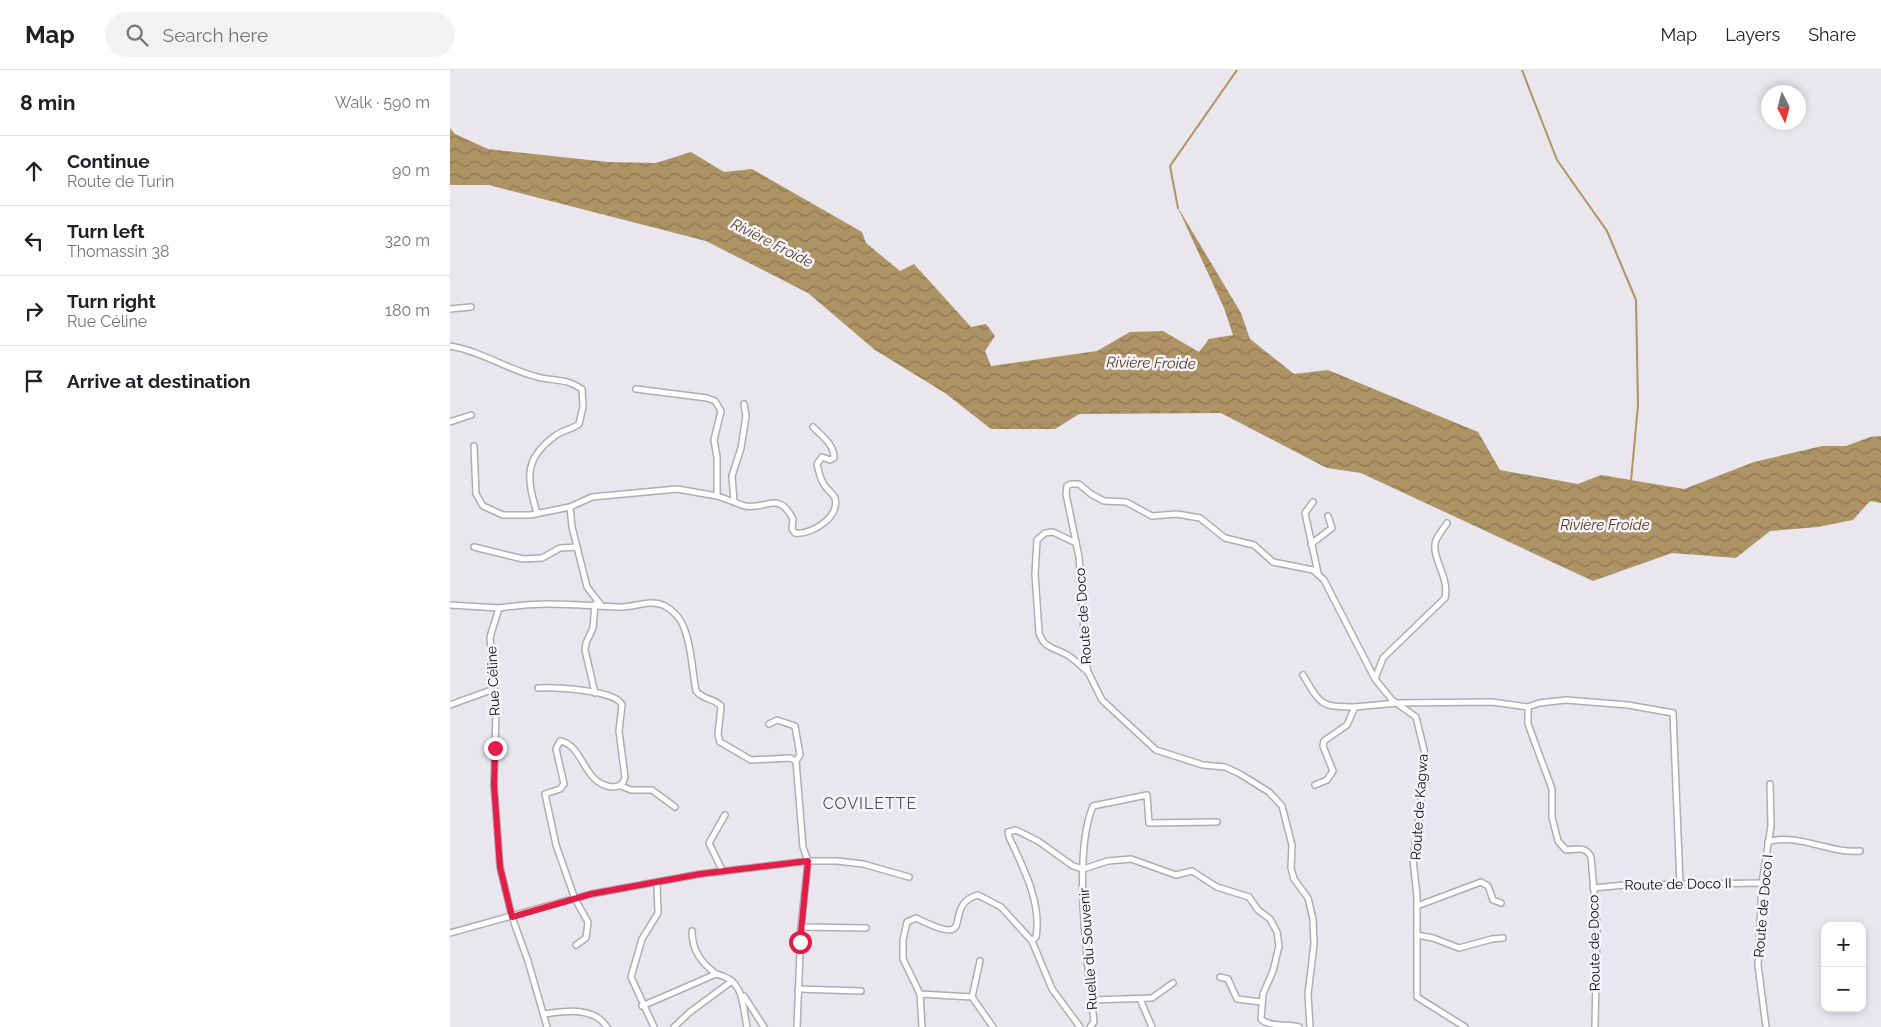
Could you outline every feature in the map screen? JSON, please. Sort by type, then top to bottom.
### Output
[{"type":"street","points":[[450,309],[471,307]]},
{"type":"street","points":[[450,346],[500,362],[535,377],[554,378],[582,390],[583,407],[579,424],[555,436],[541,448],[531,461],[528,481],[537,513]]},
{"type":"street","points":[[636,389],[699,397],[715,401],[721,411],[714,440],[717,457],[717,496]]},
{"type":"street","points":[[734,502],[732,476],[741,448],[746,416],[744,404]]},
{"type":"street","points":[[450,422],[471,415]]},
{"type":"street","points":[[474,446],[474,483],[476,494],[483,506],[503,515],[530,515],[570,507],[592,497],[677,490],[717,496],[746,506],[765,503],[778,504],[785,507],[793,519],[792,529],[796,533],[802,534],[824,524],[835,505],[834,498],[823,484],[817,464],[822,457],[830,460],[834,458],[834,453],[830,444],[813,427]]},
{"type":"street","name":"Route de Doco","points":[[1310,1027],[1308,994],[1314,944],[1313,919],[1308,898],[1294,879],[1291,868],[1292,844],[1282,806],[1270,792],[1225,767],[1203,764],[1156,750],[1102,700],[1088,672],[1076,543],[1066,490],[1075,483],[1104,502],[1126,502],[1152,516],[1177,514],[1200,518],[1225,538],[1254,545],[1273,562],[1318,573]]},
{"type":"street","points":[[1312,502],[1305,513],[1318,573],[1324,580],[1375,679]]},
{"type":"street","points":[[570,507],[586,587],[596,605],[593,628],[586,643],[596,693]]},
{"type":"street","points":[[1311,544],[1332,528],[1328,516]]},
{"type":"street","points":[[1375,679],[1383,658],[1445,598],[1446,581],[1435,550],[1436,540],[1448,523]]},
{"type":"street","points":[[1076,543],[1053,532],[1045,533],[1038,540],[1035,574],[1039,633],[1042,641],[1049,648],[1068,656],[1088,672]]},
{"type":"street","points":[[474,547],[529,558],[542,558],[560,548],[577,547]]},
{"type":"street","points":[[450,606],[500,608],[531,603],[620,607],[650,603],[662,605],[672,611],[683,625],[696,691],[702,697],[718,702],[721,706],[718,735],[720,742],[750,760],[790,758],[796,762]]},
{"type":"street","name":"Rue Céline","points":[[500,608],[490,631],[496,711],[494,785],[500,867],[512,917],[547,1027]]},
{"type":"street","points":[[1302,675],[1318,700],[1327,706],[1355,707],[1397,703],[1492,702],[1528,707],[1539,703],[1566,700],[1628,705],[1673,712],[1680,884]]},
{"type":"street","name":"Route de Kagwa","points":[[1375,679],[1397,703],[1416,717],[1424,754],[1423,788],[1413,860],[1417,906],[1417,997],[1465,1027]]},
{"type":"street","points":[[538,688],[555,687],[596,693],[616,698],[622,704],[618,731],[625,777],[621,786]]},
{"type":"street","points":[[450,705],[494,689]]},
{"type":"street","points":[[1315,785],[1327,780],[1334,771],[1323,746],[1324,741],[1347,725],[1355,707]]},
{"type":"street","name":"Route de Doco","points":[[1528,707],[1528,724],[1552,789],[1552,818],[1558,840],[1566,850],[1583,848],[1588,850],[1591,857],[1597,926],[1595,1027]]},
{"type":"street","points":[[769,724],[779,720],[795,726],[800,755],[796,762],[803,847],[808,861],[801,927],[797,1027]]},
{"type":"street","points":[[576,944],[586,938],[589,930],[588,922],[574,899],[556,845],[545,797],[546,792],[560,789],[564,784],[556,749],[557,743],[560,741],[567,743],[596,780],[614,787],[621,786],[631,790],[652,790],[675,806]]},
{"type":"street","name":"Route de Doco I","points":[[1766,1027],[1758,965],[1762,883],[1768,842],[1770,784]]},
{"type":"street","name":"Ruelle du Souvenir","points":[[1090,1027],[1094,1022],[1083,870],[1088,819],[1093,806],[1147,795],[1149,823],[1218,822]]},
{"type":"street","points":[[723,872],[709,843],[725,815]]},
{"type":"street","points":[[922,1027],[920,994],[903,959],[903,940],[907,922],[911,918],[916,918],[943,931],[951,932],[956,927],[962,906],[968,898],[978,895],[1001,907],[1032,941],[1036,932],[1036,913],[1030,884],[1008,832],[1016,830],[1073,866],[1083,870],[1108,861],[1131,859],[1176,875],[1185,871],[1192,871],[1217,887],[1249,898],[1270,919],[1277,932],[1279,946],[1261,1002],[1261,1019],[1264,1023],[1299,1027]]},
{"type":"street","points":[[1768,842],[1782,840],[1842,852],[1860,851]]},
{"type":"street","points":[[450,933],[591,894],[700,874],[808,861],[863,864],[909,877]]},
{"type":"street","points":[[657,882],[658,912],[642,939],[631,977],[642,1006],[653,1027],[658,1027]]},
{"type":"street","points":[[1417,906],[1481,882],[1488,886],[1493,900],[1501,903]]},
{"type":"street","name":"Route de Doco II","points":[[1593,888],[1762,883]]},
{"type":"street","points":[[801,927],[866,928]]},
{"type":"street","points":[[692,930],[694,949],[704,964],[716,974],[726,976],[732,981],[764,1027]]},
{"type":"street","points":[[1417,936],[1433,938],[1459,948],[1498,937],[1503,938]]},
{"type":"street","name":"Ruelle du Souvenir","points":[[1032,941],[1052,989],[1080,1027]]},
{"type":"street","points":[[980,961],[972,997],[993,1027]]},
{"type":"street","points":[[642,1006],[716,974]]},
{"type":"street","points":[[1220,977],[1228,979],[1237,999],[1261,1002]]},
{"type":"street","points":[[674,1027],[686,1015],[732,981]]},
{"type":"street","points":[[1092,1000],[1140,1000],[1157,996],[1172,983]]},
{"type":"street","points":[[798,989],[861,991]]},
{"type":"street","points":[[920,994],[972,997]]},
{"type":"street","points":[[743,996],[747,1027]]},
{"type":"street","points":[[1140,1000],[1152,1027]]},
{"type":"street","points":[[544,1014],[577,1010],[589,1013],[608,1027]]},
{"type":"water","name":"Rivière Froide","points":[[450,128],[455,134],[488,149],[608,162],[656,163],[691,152],[724,172],[752,169],[862,232],[866,243],[900,271],[914,264],[971,327],[986,324],[995,336],[985,351],[991,366],[1097,351],[1130,332],[1163,331],[1199,352],[1209,339],[1233,335],[1224,308],[1177,206],[1241,313],[1250,339],[1294,374],[1328,370],[1478,432],[1500,470],[1578,484],[1601,475],[1684,489],[1754,462],[1822,446],[1846,446],[1870,437],[1881,436],[1881,503],[1870,501],[1853,520],[1818,527],[1770,531],[1736,558],[1672,553],[1593,581],[1361,473],[1327,468],[1221,413],[1079,414],[1055,429],[991,429],[945,393],[875,350],[808,293],[706,241],[489,185],[450,185]]},
{"type":"waterway","points":[[1178,208],[1170,166],[1237,70]]},
{"type":"waterway","points":[[1522,70],[1557,160],[1607,231],[1636,300],[1638,405],[1631,481]]},
{"type":"district","name":"COVILETTE","points":[[870,803]]},
{"type":"route","points":[[495,748],[494,785],[500,867],[512,917],[591,894],[700,874],[808,861],[800,942]]}]
